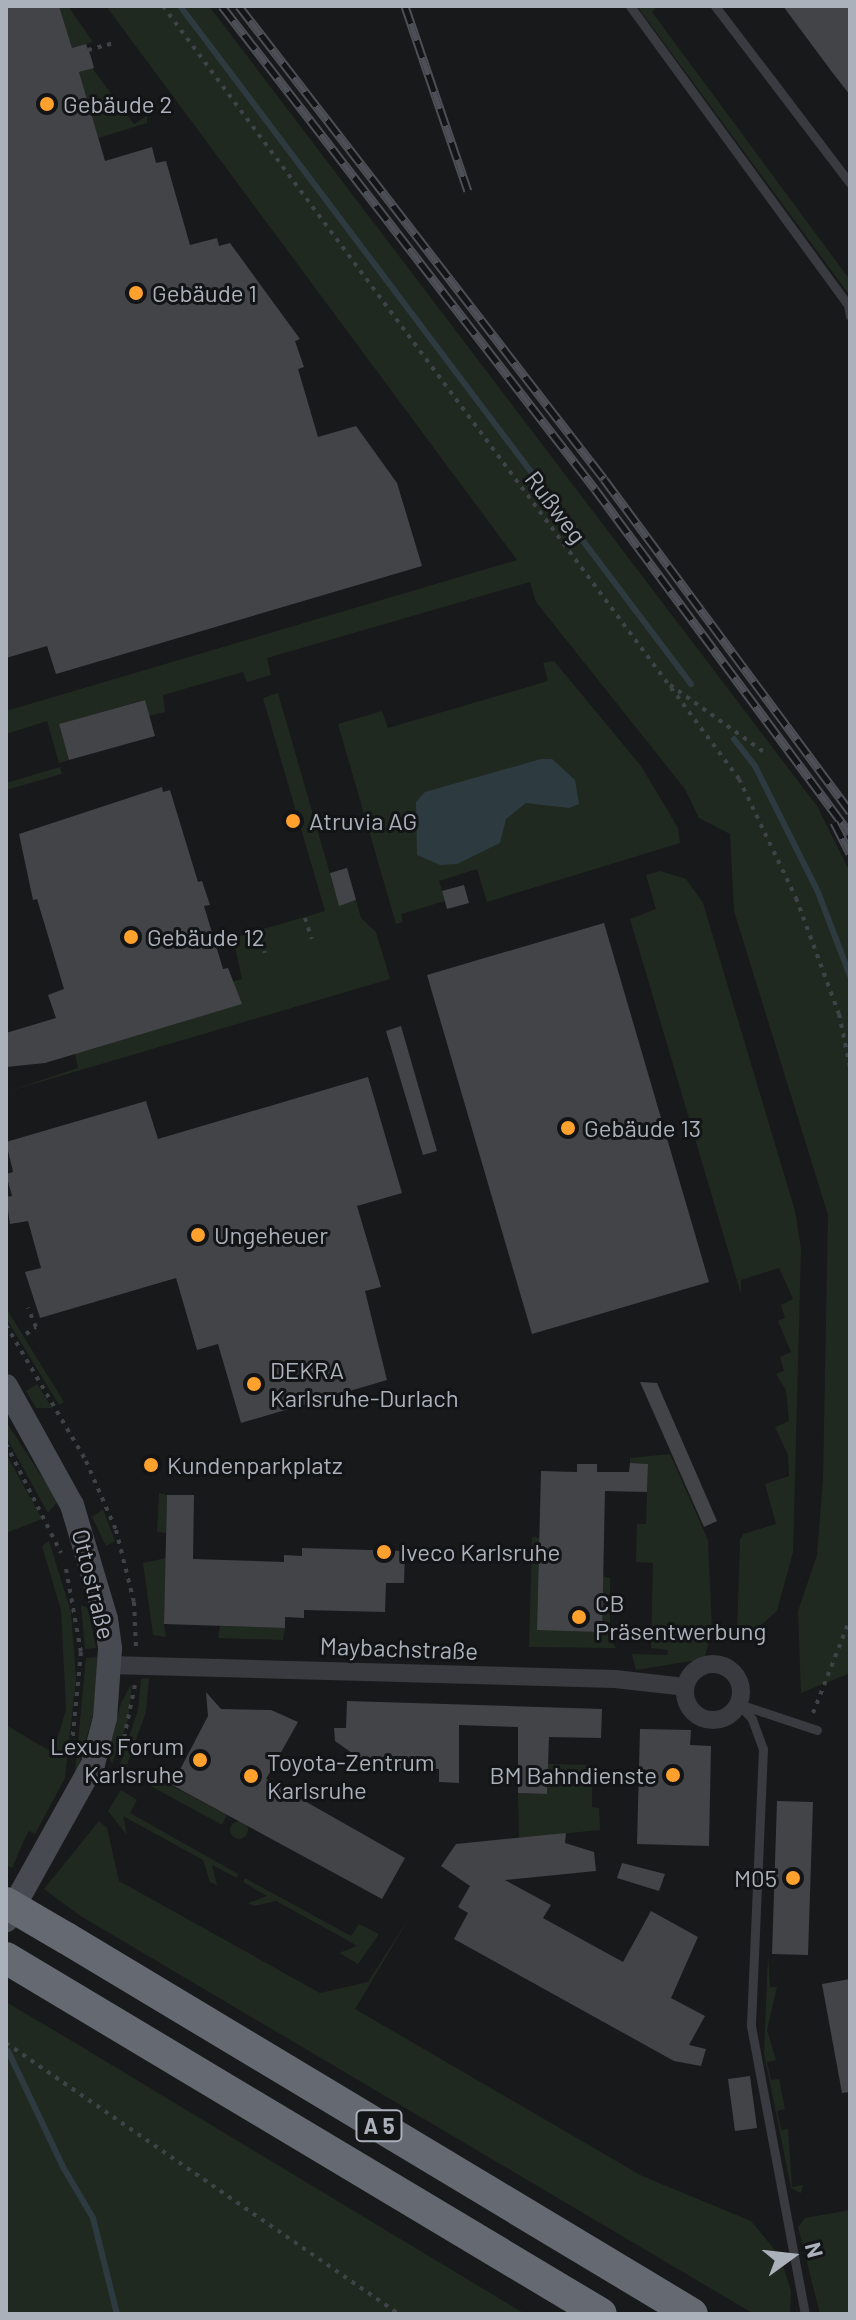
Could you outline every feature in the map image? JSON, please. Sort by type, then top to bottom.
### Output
[{"type":"highway","name":"A 5","points":[[6,1903],[692,2314]]},
{"type":"highway","name":"A 5","points":[[6,1958],[601,2314]]},
{"type":"main road","name":"Ottostraße","points":[[6,1386],[78,1520],[106,1619],[110,1665],[105,1718],[93,1764],[6,1920]]},
{"type":"street","name":"Maybachstraße","points":[[110,1665],[615,1679],[685,1687]]},
{"type":"street","points":[[721,1665],[740,1682],[739,1704],[725,1718],[704,1719],[689,1706],[685,1687],[701,1667],[721,1665]]},
{"type":"lane","points":[[630,6],[848,305],[850,316]]},
{"type":"lane","points":[[715,6],[850,183]]},
{"type":"lane","points":[[739,1704],[813,1729]]},
{"type":"lane","points":[[739,1704],[752,1719],[763,1749],[751,2026],[782,2207],[805,2314]]},
{"type":"path","name":"Rußweg","points":[[163,6],[739,779],[790,885],[839,1014],[850,1067]]},
{"type":"path","points":[[88,50],[111,44]]},
{"type":"path","points":[[665,681],[768,755]]},
{"type":"path","points":[[305,918],[312,939]]},
{"type":"path","points":[[258,932],[265,953]]},
{"type":"path","points":[[26,1334],[36,1327],[28,1308]]},
{"type":"path","points":[[6,1444],[52,1530],[73,1596],[82,1675],[71,1762]]},
{"type":"path","points":[[813,1729],[850,1619]]},
{"type":"path","points":[[6,2043],[399,2314]]},
{"type":"shaded area","points":[[59,6],[68,6],[93,42],[72,48]]},
{"type":"shaded area","points":[[106,6],[209,6],[817,806],[850,872],[850,1673],[801,1693],[798,1611],[817,1555],[823,1480],[828,1215],[734,911],[730,834],[699,818],[685,789],[536,602],[530,582],[267,658],[271,675],[247,682],[243,672],[163,695],[165,712],[149,716],[144,700],[59,724],[69,760],[59,763],[47,721],[6,734],[6,711],[517,560]]},
{"type":"shaded area","points":[[637,6],[658,6],[652,12],[850,280],[850,296]]},
{"type":"shaded area","points":[[92,68],[134,124],[147,116],[147,123],[98,138],[79,72]]},
{"type":"shaded area","points":[[554,661],[641,766],[678,828],[680,843],[487,902],[477,869],[439,881],[445,901],[401,914],[403,922],[396,924],[338,724],[382,711],[388,728],[548,681],[543,663]]},
{"type":"shaded area","points":[[278,693],[339,905],[356,900],[361,918],[376,932],[390,979],[6,1092],[78,1068],[75,1053],[241,1004],[228,983],[242,979],[233,938],[325,911],[263,698]]},
{"type":"shaded area","points":[[541,759],[552,759],[575,780],[579,804],[569,808],[526,803],[506,819],[500,843],[457,864],[440,865],[417,855],[416,802],[425,792]]},
{"type":"shaded area","points":[[60,767],[62,774],[6,790],[6,783]]},
{"type":"shaded area","points":[[660,871],[686,879],[703,903],[795,1211],[801,1249],[793,1552],[777,1611],[745,1639],[737,1633],[740,1540],[743,1534],[776,1524],[765,1484],[789,1476],[788,1455],[775,1427],[789,1421],[786,1390],[776,1374],[784,1371],[780,1357],[791,1352],[778,1321],[785,1318],[781,1305],[793,1299],[779,1268],[741,1280],[741,1294],[630,919],[656,909],[646,875]]},
{"type":"shaded area","points":[[6,1308],[64,1402],[59,1405],[6,1318]]},
{"type":"shaded area","points":[[37,1384],[52,1408],[36,1408],[26,1391]]},
{"type":"shaded area","points":[[6,1422],[58,1501],[48,1513],[6,1437]]},
{"type":"shaded area","points":[[6,1454],[42,1519],[6,1533]]},
{"type":"shaded area","points":[[670,1454],[708,1540],[712,1631],[704,1659],[636,1670],[632,1654],[667,1655],[668,1650],[651,1648],[653,1563],[636,1562],[637,1524],[646,1524],[648,1464],[630,1463],[630,1458]]},
{"type":"shaded area","points":[[159,1493],[167,1495],[166,1533],[157,1532]]},
{"type":"shaded area","points":[[103,1509],[115,1541],[106,1546],[92,1517]]},
{"type":"shaded area","points":[[532,1537],[539,1538],[537,1630],[603,1576],[610,1578],[610,1640],[616,1648],[529,1647]]},
{"type":"shaded area","points":[[49,1541],[71,1612],[76,1679],[65,1778],[35,1834],[29,1831],[26,1836],[12,1868],[6,1865],[6,1725],[53,1753],[66,1710],[61,1610],[42,1546]]},
{"type":"shaded area","points":[[166,1558],[166,1637],[153,1635],[143,1563]]},
{"type":"shaded area","points":[[81,1605],[88,1608],[96,1648],[85,1649]]},
{"type":"shaded area","points":[[220,1626],[285,1628],[283,1640],[218,1638]]},
{"type":"shaded area","points":[[97,1657],[96,1704],[74,1783],[86,1658]]},
{"type":"shaded area","points":[[149,1678],[146,1712],[125,1770],[119,1767],[138,1710],[141,1679]]},
{"type":"shaded area","points":[[132,1683],[128,1720],[112,1764],[108,1753],[121,1703]]},
{"type":"shaded area","points":[[548,1764],[592,1765],[592,1807],[599,1808],[600,1830],[519,1838],[518,1793],[547,1794]]},
{"type":"shaded area","points":[[157,1778],[227,1815],[222,1825],[149,1785]]},
{"type":"shaded area","points":[[121,1790],[137,1800],[130,1813],[238,1874],[237,1878],[212,1865],[217,1885],[210,1882],[203,1860],[123,1816],[127,1835],[108,1811]]},
{"type":"shaded area","points":[[99,1821],[107,1828],[119,1881],[320,1993],[368,1982],[411,1915],[355,2009],[642,2176],[751,2221],[780,2256],[791,2291],[790,2314],[754,2314],[79,1915],[44,1889]]},
{"type":"shaded area","points":[[235,1821],[243,1821],[248,1830],[246,1837],[235,1839],[230,1834],[230,1826]]},
{"type":"shaded area","points":[[245,1878],[351,1936],[359,1924],[379,1934],[358,1964],[339,1953],[357,1946],[349,1941],[276,1901],[254,1906],[248,1903],[267,1896],[243,1882]]},
{"type":"shaded area","points":[[768,1954],[770,1987],[777,1987],[767,2030],[776,2060],[767,2062],[771,2080],[779,2079],[785,2109],[777,2111],[781,2130],[788,2129],[792,2187],[803,2185],[801,2193],[791,2188],[764,2053]]},
{"type":"shaded area","points":[[6,2002],[72,2041],[525,2314],[6,2314]]},
{"type":"shaded area","points":[[850,2210],[850,2314],[820,2314],[798,2227],[805,2218]]},
{"type":"building","points":[[6,6],[59,6],[72,48],[86,44],[91,57],[94,68],[79,72],[105,161],[152,147],[156,163],[166,161],[190,245],[217,238],[219,246],[230,243],[300,339],[295,341],[304,367],[298,369],[318,437],[356,426],[397,483],[422,566],[56,674],[47,646],[6,658]]},
{"type":"building","points":[[783,6],[850,6],[850,95],[832,72]]},
{"type":"building","points":[[145,700],[155,736],[69,760],[59,724]]},
{"type":"building","name":"Gebäude 12","points":[[162,787],[163,792],[170,790],[198,882],[202,881],[210,905],[204,906],[223,969],[228,968],[242,1004],[45,1063],[6,1067],[6,1033],[56,1018],[48,995],[64,989],[37,899],[33,900],[19,834]]},
{"type":"building","points":[[347,868],[356,900],[339,906],[330,873]]},
{"type":"building","points":[[464,885],[469,903],[447,909],[442,891]]},
{"type":"building","name":"Gebäude 13","points":[[604,923],[709,1282],[532,1334],[427,975]]},
{"type":"building","points":[[401,1026],[437,1151],[423,1155],[386,1031]]},
{"type":"building","name":"Ungeheuer","points":[[368,1077],[402,1193],[357,1206],[381,1287],[365,1291],[387,1380],[241,1423],[218,1344],[197,1350],[176,1278],[40,1318],[25,1272],[41,1268],[28,1221],[10,1224],[6,1197],[12,1196],[6,1174],[13,1172],[6,1142],[146,1101],[158,1139]]},
{"type":"building","points":[[640,1382],[657,1383],[717,1521],[704,1527]]},
{"type":"building","points":[[630,1463],[648,1464],[647,1492],[605,1491],[602,1632],[537,1630],[541,1471],[577,1472],[577,1464],[597,1464],[597,1472],[629,1472]]},
{"type":"building","points":[[167,1495],[194,1495],[193,1559],[284,1562],[284,1555],[302,1556],[302,1548],[405,1551],[404,1583],[386,1583],[385,1612],[304,1610],[304,1618],[285,1617],[285,1628],[164,1624]]},
{"type":"building","points":[[206,1692],[221,1709],[271,1710],[298,1722],[266,1779],[405,1858],[382,1899],[172,1785],[208,1716]]},
{"type":"building","points":[[347,1701],[602,1709],[601,1738],[549,1737],[547,1794],[518,1793],[518,1727],[459,1725],[459,1783],[439,1782],[439,1769],[385,1768],[385,1759],[359,1758],[335,1741],[334,1728],[346,1728]]},
{"type":"building","points":[[640,1729],[691,1730],[690,1745],[711,1746],[709,1846],[637,1844]]},
{"type":"building","name":"M05","points":[[777,1801],[813,1802],[808,1955],[772,1954]]},
{"type":"building","points":[[566,1833],[565,1843],[594,1852],[596,1871],[505,1880],[551,1905],[543,1918],[623,1962],[651,1911],[698,1937],[671,1998],[705,2016],[689,2045],[706,2049],[701,2066],[674,2061],[454,1939],[468,1913],[458,1907],[470,1886],[441,1866],[456,1844]]},
{"type":"building","points":[[622,1863],[665,1874],[659,1891],[617,1878]]},
{"type":"building","points":[[850,1979],[850,2092],[842,2093],[822,1984]]},
{"type":"building","points":[[750,2076],[757,2128],[735,2131],[728,2079]]},
{"type":"waterway","points":[[180,6],[691,684]]},
{"type":"waterway","points":[[734,739],[755,766],[818,892],[850,976]]},
{"type":"waterway","points":[[8,2051],[63,2167],[93,2218],[117,2314]]},
{"type":"railway","points":[[222,6],[595,489],[850,833]]},
{"type":"railway","points":[[239,6],[604,479],[850,812]]},
{"type":"railway","points":[[405,6],[468,191]]},
{"type":"railway","points":[[834,822],[850,853]]},
{"type":"place","name":"Gebäude 2","points":[[47,104]]},
{"type":"place","name":"Gebäude 1","points":[[136,293]]},
{"type":"place","name":"Atruvia AG","points":[[293,821]]},
{"type":"place","name":"Gebäude 12","points":[[131,937]]},
{"type":"place","name":"Gebäude 13","points":[[568,1128]]},
{"type":"place","name":"Ungeheuer","points":[[198,1235]]},
{"type":"place","name":"DEKRA Karlsruhe-Durlach","points":[[254,1384]]},
{"type":"place","name":"Kundenparkplatz","points":[[151,1465]]},
{"type":"place","name":"Iveco Karlsruhe","points":[[384,1552]]},
{"type":"place","name":"CB Präsentwerbung","points":[[579,1617]]},
{"type":"place","name":"Lexus Forum Karlsruhe","points":[[200,1760]]},
{"type":"place","name":"BM Bahndienste","points":[[673,1775]]},
{"type":"place","name":"Toyota-Zentrum Karlsruhe","points":[[251,1776]]},
{"type":"place","name":"M05","points":[[793,1878]]}]
